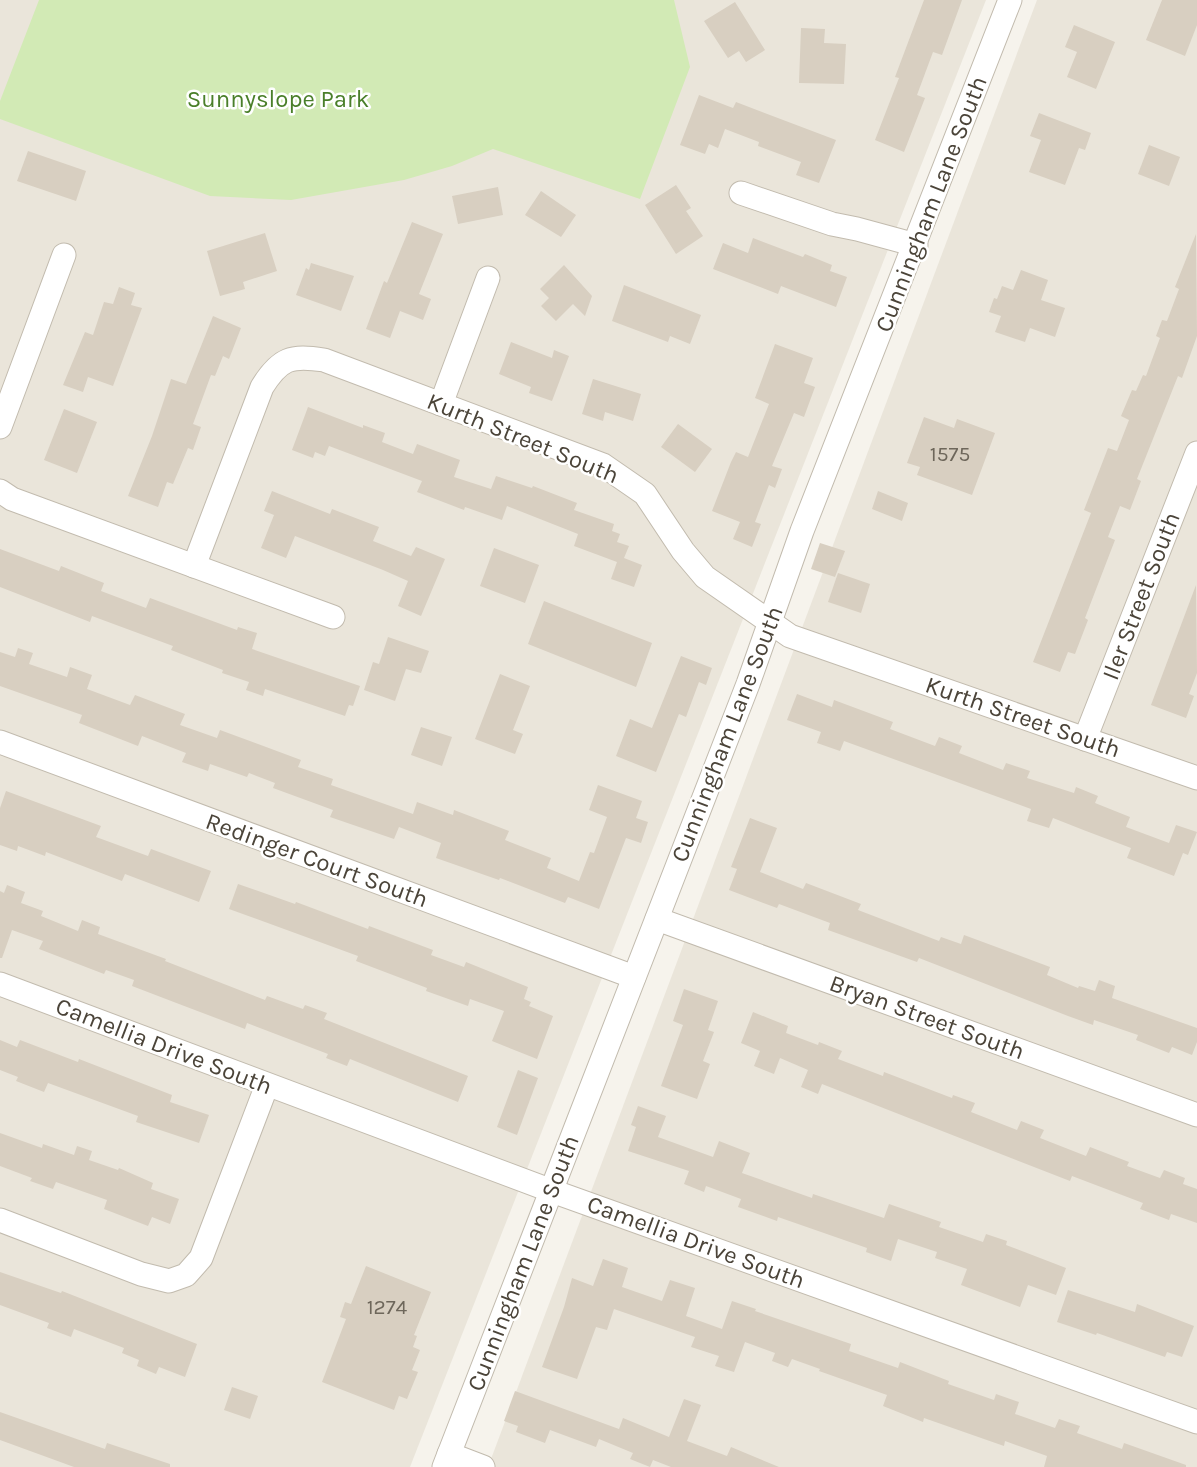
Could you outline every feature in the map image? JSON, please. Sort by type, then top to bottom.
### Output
[{"type":"street","name":"Cunningham Lane South","points":[[446,1461],[657,919],[802,531],[1010,0]]},
{"type":"street","points":[[741,193],[832,225],[916,245]]},
{"type":"street","points":[[0,427],[64,255]]},
{"type":"street","points":[[441,404],[488,278]]},
{"type":"street","name":"Kurth Street South","points":[[194,566],[262,387],[282,362],[304,357],[324,360],[603,465],[645,494],[683,551],[705,577],[790,636],[1197,778]]},
{"type":"street","name":"Iler Street South","points":[[1085,739],[1197,453]]},
{"type":"street","points":[[0,491],[12,499],[333,617]]},
{"type":"street","name":"Redinger Court South","points":[[0,742],[634,978]]},
{"type":"street","name":"Bryan Street South","points":[[657,919],[1197,1115]]},
{"type":"street","name":"Camellia Drive South","points":[[0,984],[552,1191],[1197,1422]]},
{"type":"street","points":[[0,1220],[141,1274],[169,1281],[186,1275],[201,1258],[267,1085]]},
{"type":"street","points":[[446,1461],[483,1467]]},
{"type":"shaded area","points":[[0,0],[986,0],[410,1467],[0,1467]]},
{"type":"shaded area","points":[[1037,0],[1197,0],[1197,1467],[488,1467]]},
{"type":"green space","name":"Sunnyslope Park","points":[[39,0],[674,0],[690,67],[640,199],[493,149],[452,166],[404,180],[291,200],[210,196],[0,119],[0,101]]},
{"type":"building","points":[[924,0],[962,0],[942,55],[933,52],[917,95],[925,98],[904,152],[875,140],[899,78],[895,77]]},
{"type":"building","points":[[1162,0],[1197,0],[1197,25],[1185,56],[1146,40]]},
{"type":"building","points":[[735,2],[765,50],[746,62],[739,51],[728,58],[704,21]]},
{"type":"building","points":[[1074,25],[1115,42],[1096,89],[1067,77],[1077,52],[1065,47]]},
{"type":"building","points":[[801,28],[825,29],[824,43],[846,44],[844,84],[799,83]]},
{"type":"building","points":[[699,95],[733,108],[736,102],[836,140],[819,183],[796,175],[801,162],[758,146],[759,142],[725,129],[718,148],[709,144],[705,154],[680,145]]},
{"type":"building","points":[[1039,113],[1091,133],[1085,150],[1079,148],[1065,185],[1029,172],[1041,140],[1030,136]]},
{"type":"building","points":[[1149,145],[1180,157],[1169,186],[1138,174]]},
{"type":"building","points":[[28,151],[86,171],[76,201],[17,181]]},
{"type":"building","points":[[676,185],[691,208],[686,211],[703,236],[676,254],[645,205]]},
{"type":"building","points":[[498,187],[503,215],[458,224],[452,196]]},
{"type":"building","points":[[541,191],[576,215],[561,237],[525,215]]},
{"type":"building","points":[[412,222],[443,234],[419,294],[431,299],[423,320],[400,311],[390,338],[366,329],[384,281],[387,283]]},
{"type":"building","points":[[265,233],[277,271],[243,282],[245,289],[220,296],[207,251]]},
{"type":"building","points":[[1196,234],[1197,336],[1182,378],[1178,376],[1137,479],[1141,481],[1130,510],[1120,506],[1108,537],[1115,540],[1085,618],[1088,620],[1075,654],[1068,652],[1060,672],[1033,662],[1091,513],[1084,510],[1108,448],[1117,451],[1129,420],[1121,416],[1132,390],[1136,391],[1143,375],[1146,376],[1160,338],[1156,336],[1162,320],[1167,321],[1179,289],[1175,287]]},
{"type":"building","points":[[753,238],[832,265],[830,271],[847,277],[836,307],[781,286],[778,294],[713,269],[723,243],[748,253]]},
{"type":"building","points":[[311,263],[354,276],[341,311],[296,295],[306,268],[309,270]]},
{"type":"building","points":[[564,265],[592,296],[585,316],[573,304],[556,321],[541,306],[549,298],[540,289]]},
{"type":"building","points":[[1021,270],[1048,280],[1041,300],[1065,308],[1055,337],[1030,328],[1025,342],[995,332],[1001,316],[989,312],[994,298],[997,299],[1002,286],[1013,290]]},
{"type":"building","points":[[624,285],[701,315],[690,344],[670,336],[668,342],[612,321]]},
{"type":"building","points":[[119,287],[135,293],[131,305],[142,308],[113,386],[88,377],[83,392],[63,385],[85,332],[93,335],[104,302],[113,304]]},
{"type":"building","points":[[213,316],[241,328],[229,359],[223,356],[215,376],[211,375],[193,424],[201,427],[193,450],[188,448],[173,484],[167,482],[158,507],[128,496],[171,379],[186,384]]},
{"type":"building","points":[[511,342],[552,358],[554,350],[569,356],[552,401],[529,393],[531,387],[499,374]]},
{"type":"building","points":[[775,344],[813,358],[804,383],[815,387],[804,417],[794,413],[772,466],[782,469],[775,488],[769,485],[755,522],[761,524],[752,547],[733,539],[740,522],[712,511],[736,452],[748,457],[769,404],[755,398]]},
{"type":"building","points":[[593,379],[641,394],[633,421],[605,412],[603,421],[582,414]]},
{"type":"building","points":[[308,407],[363,428],[363,425],[385,433],[382,442],[413,454],[417,444],[460,460],[454,477],[491,489],[496,476],[532,488],[533,486],[577,503],[574,510],[614,524],[612,531],[620,534],[617,542],[629,546],[624,558],[642,565],[634,587],[611,579],[617,562],[574,546],[578,534],[507,506],[502,520],[465,507],[464,510],[417,492],[422,481],[329,446],[325,456],[315,452],[313,458],[292,450]]},
{"type":"building","points":[[64,409],[97,422],[77,473],[44,460]]},
{"type":"building","points":[[924,417],[954,428],[957,419],[995,433],[972,495],[917,475],[920,467],[907,463]]},
{"type":"building","points":[[678,424],[712,449],[695,472],[661,447]]},
{"type":"building","points":[[272,491],[330,514],[332,509],[379,527],[373,541],[411,556],[416,547],[445,559],[421,616],[398,606],[408,581],[383,570],[295,536],[286,558],[261,548],[274,515],[264,511]]},
{"type":"building","points":[[878,491],[908,503],[902,521],[872,509]]},
{"type":"building","points":[[820,543],[845,551],[835,577],[811,569]]},
{"type":"building","points":[[494,548],[539,565],[525,603],[480,586]]},
{"type":"building","points":[[0,549],[59,571],[61,566],[104,583],[101,591],[146,608],[150,598],[237,630],[238,627],[257,633],[252,649],[360,686],[353,706],[349,705],[345,716],[265,689],[263,696],[246,690],[249,682],[171,650],[173,646],[92,616],[90,622],[0,587]]},
{"type":"building","points":[[838,573],[870,584],[861,613],[828,602]]},
{"type":"building","points":[[1196,585],[1197,673],[1189,694],[1194,696],[1186,718],[1151,705]]},
{"type":"building","points":[[544,601],[652,643],[636,687],[528,644]]},
{"type":"building","points":[[388,637],[429,651],[421,673],[406,669],[395,701],[364,690],[373,662],[379,664]]},
{"type":"building","points":[[18,648],[33,653],[29,664],[67,677],[70,667],[92,675],[87,689],[130,705],[135,695],[185,714],[180,725],[217,738],[220,730],[301,760],[298,767],[333,779],[331,785],[413,814],[417,802],[453,815],[454,810],[509,831],[505,840],[551,858],[547,868],[579,881],[590,852],[594,853],[607,817],[589,810],[598,785],[642,801],[636,818],[648,822],[641,843],[626,838],[599,909],[568,897],[565,903],[500,878],[499,880],[436,858],[441,843],[399,827],[394,839],[330,817],[333,810],[273,788],[275,783],[249,773],[247,777],[210,764],[208,771],[182,762],[186,753],[142,736],[138,746],[79,723],[82,715],[0,686],[0,652],[15,657]]},
{"type":"building","points":[[681,656],[712,668],[706,685],[699,682],[686,717],[679,714],[656,772],[616,756],[630,719],[652,728]]},
{"type":"building","points":[[500,674],[530,686],[513,730],[523,734],[515,754],[475,739]]},
{"type":"building","points":[[797,694],[832,707],[834,700],[893,722],[890,729],[935,746],[939,737],[962,746],[959,753],[1003,770],[1006,763],[1030,771],[1027,778],[1074,793],[1076,787],[1098,796],[1095,803],[1130,817],[1126,827],[1169,843],[1176,825],[1197,832],[1188,855],[1183,853],[1174,876],[1127,858],[1131,848],[1053,818],[1049,828],[1027,821],[1031,809],[844,741],[840,751],[817,743],[821,732],[787,720]]},
{"type":"building","points":[[421,727],[452,737],[442,766],[411,755]]},
{"type":"building","points":[[6,791],[101,826],[96,837],[148,856],[151,849],[211,871],[199,902],[125,874],[122,881],[46,852],[45,856],[18,846],[17,851],[0,845],[0,808]]},
{"type":"building","points":[[750,818],[777,828],[760,872],[803,889],[806,883],[861,904],[858,910],[939,941],[941,937],[961,944],[964,935],[1050,967],[1047,975],[1078,988],[1079,986],[1095,991],[1099,980],[1115,986],[1112,998],[1197,1028],[1197,1042],[1192,1055],[1172,1047],[1169,1053],[1136,1040],[1138,1035],[1094,1020],[1093,1025],[919,958],[917,962],[828,930],[830,923],[779,904],[777,908],[729,890],[737,869],[731,867]]},
{"type":"building","points":[[238,884],[368,929],[369,926],[433,950],[431,955],[464,967],[466,962],[528,987],[524,999],[531,1002],[529,1006],[553,1016],[537,1059],[492,1041],[504,1011],[470,999],[468,1006],[426,991],[427,988],[356,961],[358,956],[229,909]]},
{"type":"building","points":[[7,885],[25,892],[21,903],[43,911],[41,916],[78,931],[82,920],[100,927],[98,934],[265,1000],[267,996],[303,1009],[305,1005],[327,1013],[324,1019],[468,1076],[458,1102],[350,1059],[347,1066],[326,1058],[328,1054],[247,1023],[245,1029],[132,986],[134,980],[106,970],[104,974],[39,949],[43,941],[12,930],[0,958],[0,891],[4,893]]},
{"type":"building","points":[[684,989],[718,1001],[708,1030],[714,1032],[703,1061],[710,1064],[697,1099],[661,1086],[683,1025],[673,1021]]},
{"type":"building","points":[[753,1012],[788,1026],[786,1033],[842,1051],[838,1059],[883,1076],[884,1072],[952,1098],[953,1095],[975,1103],[971,1112],[1017,1130],[1021,1121],[1044,1130],[1040,1138],[1086,1156],[1090,1147],[1129,1162],[1127,1166],[1160,1178],[1164,1170],[1185,1178],[1183,1184],[1197,1189],[1197,1223],[1171,1214],[1169,1220],[1140,1209],[1143,1203],[1072,1176],[1070,1181],[822,1084],[818,1094],[801,1087],[808,1070],[780,1058],[774,1074],[754,1066],[760,1051],[741,1043]]},
{"type":"building","points":[[0,1040],[17,1047],[20,1040],[78,1062],[79,1059],[172,1095],[170,1102],[209,1115],[199,1143],[136,1122],[138,1116],[48,1083],[44,1092],[16,1081],[18,1077],[0,1070]]},
{"type":"building","points":[[518,1070],[538,1078],[517,1135],[497,1127]]},
{"type":"building","points":[[638,1106],[666,1116],[658,1137],[713,1157],[719,1141],[750,1153],[742,1173],[812,1198],[813,1194],[884,1218],[889,1204],[941,1222],[939,1227],[983,1242],[986,1234],[1007,1241],[1006,1245],[1066,1268],[1056,1295],[1028,1285],[1020,1307],[961,1285],[967,1269],[935,1258],[937,1252],[898,1239],[891,1261],[866,1252],[867,1248],[778,1217],[777,1221],[738,1207],[741,1199],[706,1186],[704,1192],[684,1184],[689,1171],[628,1151],[636,1127],[631,1125]]},
{"type":"building","points":[[0,1133],[42,1148],[43,1144],[74,1155],[77,1146],[92,1151],[89,1160],[118,1170],[119,1168],[153,1183],[151,1189],[179,1199],[170,1224],[152,1217],[148,1226],[104,1209],[107,1200],[56,1182],[53,1189],[0,1166]]},
{"type":"building","points":[[603,1259],[628,1268],[622,1287],[662,1301],[670,1280],[695,1288],[686,1316],[722,1329],[732,1301],[851,1344],[849,1351],[898,1368],[900,1362],[949,1381],[948,1384],[994,1400],[996,1394],[1019,1402],[1015,1414],[1055,1428],[1059,1419],[1080,1426],[1077,1433],[1122,1449],[1124,1443],[1186,1467],[1044,1467],[1047,1456],[1005,1441],[1004,1446],[924,1418],[923,1422],[883,1406],[887,1395],[792,1359],[788,1367],[772,1361],[775,1353],[745,1342],[734,1372],[715,1366],[719,1356],[691,1347],[695,1337],[614,1309],[607,1330],[596,1327],[577,1379],[542,1367],[572,1278],[593,1286]]},
{"type":"building","points":[[366,1266],[431,1292],[414,1335],[417,1336],[413,1347],[420,1350],[412,1370],[418,1372],[407,1399],[399,1396],[394,1410],[322,1382],[346,1319],[340,1317],[345,1302],[351,1304]]},
{"type":"building","points":[[0,1272],[61,1293],[62,1291],[197,1344],[185,1377],[159,1367],[156,1374],[137,1366],[139,1360],[122,1353],[124,1348],[74,1329],[71,1337],[47,1328],[49,1323],[0,1305]]},
{"type":"building","points":[[1068,1290],[1135,1312],[1137,1304],[1194,1326],[1182,1357],[1167,1352],[1165,1357],[1057,1322]]},
{"type":"building","points":[[232,1387],[258,1396],[250,1419],[224,1410]]},
{"type":"building","points":[[515,1391],[619,1429],[623,1418],[669,1437],[684,1399],[701,1405],[687,1441],[727,1456],[731,1447],[779,1467],[671,1467],[653,1460],[650,1467],[630,1459],[633,1453],[599,1439],[596,1447],[550,1430],[545,1443],[516,1432],[518,1426],[504,1421]]},
{"type":"building","points":[[0,1412],[105,1449],[107,1443],[170,1464],[170,1467],[74,1467],[0,1440]]}]
